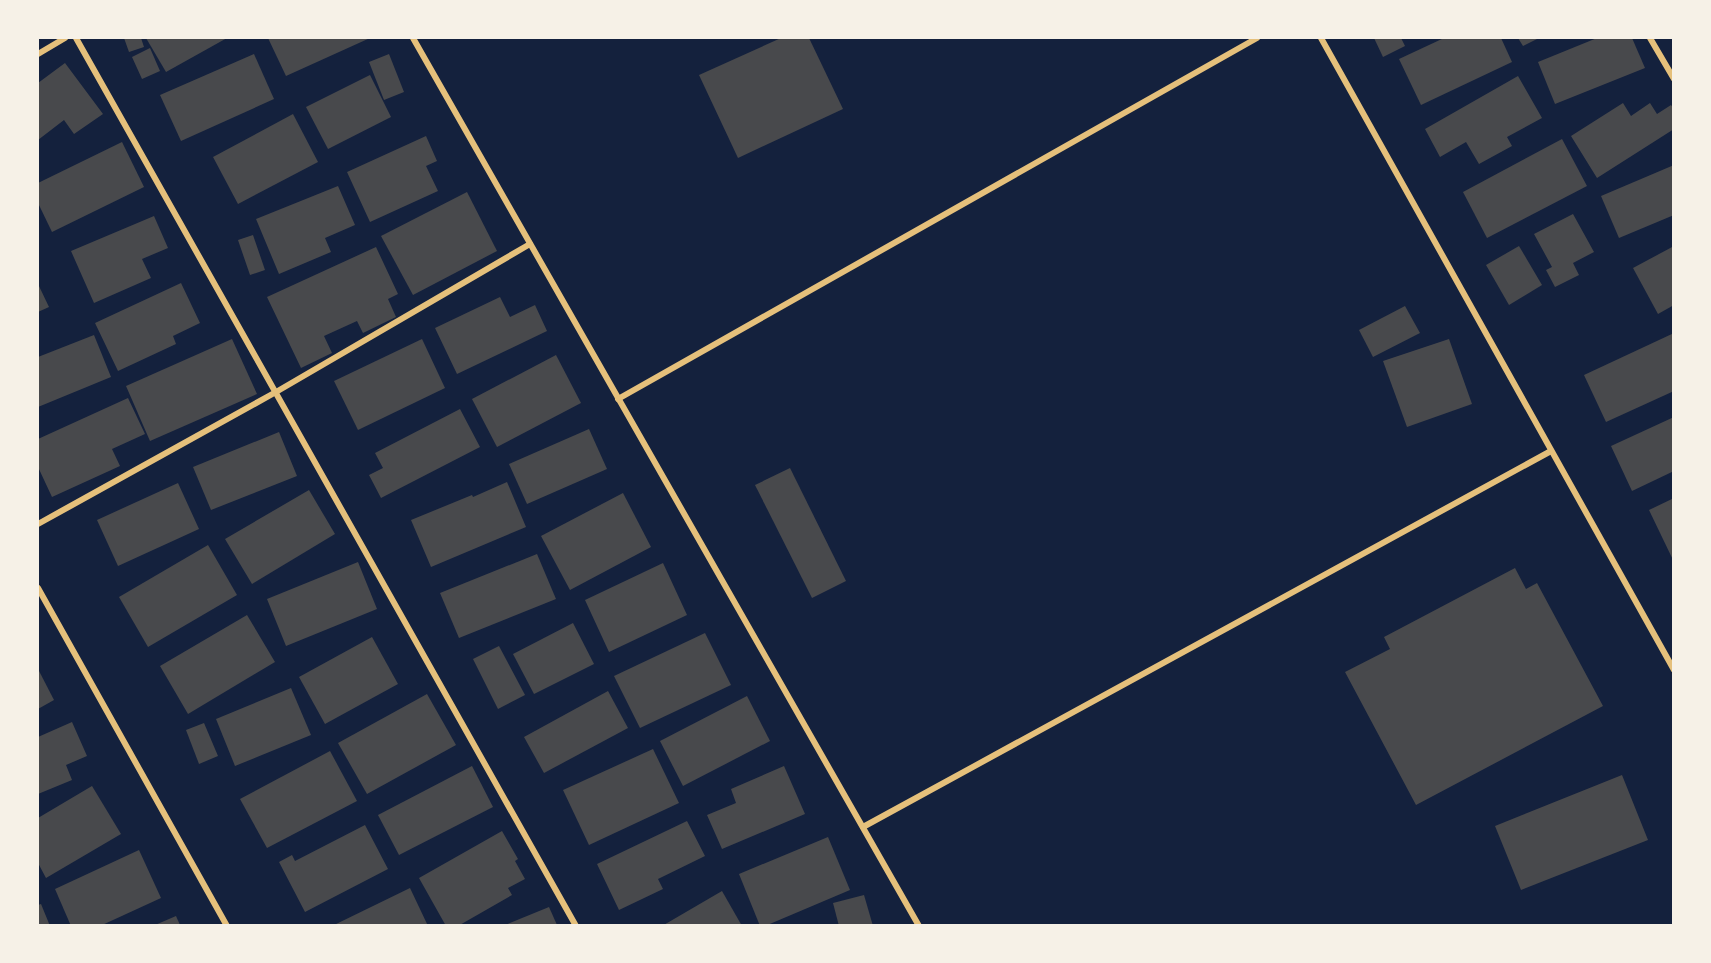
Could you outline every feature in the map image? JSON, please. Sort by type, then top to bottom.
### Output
[{"type":"street","points":[[38,54],[65,38]]},
{"type":"street","points":[[76,38],[576,926]]},
{"type":"street","points":[[413,38],[919,926]]},
{"type":"street","points":[[618,399],[1257,38]]},
{"type":"street","points":[[1321,38],[1674,670]]},
{"type":"street","points":[[1650,38],[1674,79]]},
{"type":"street","points":[[38,524],[276,392],[530,244]]},
{"type":"street","points":[[863,827],[1551,451]]},
{"type":"street","points":[[38,588],[227,926]]},
{"type":"building","points":[[124,38],[141,38],[144,47],[129,52]]},
{"type":"building","points":[[146,38],[227,38],[166,72]]},
{"type":"building","points":[[268,38],[370,38],[286,76]]},
{"type":"building","points":[[781,38],[809,38],[843,109],[738,158],[699,75]]},
{"type":"building","points":[[1374,38],[1401,38],[1405,46],[1383,57]]},
{"type":"building","points":[[1444,38],[1501,38],[1512,62],[1421,105],[1399,59]]},
{"type":"building","points":[[1518,38],[1539,38],[1523,46]]},
{"type":"building","points":[[1597,38],[1632,38],[1645,68],[1555,104],[1538,62]]},
{"type":"building","points":[[150,48],[160,71],[142,79],[132,57]]},
{"type":"building","points":[[254,54],[274,99],[181,141],[160,95]]},
{"type":"building","points":[[389,54],[404,92],[384,100],[369,62]]},
{"type":"building","points":[[65,63],[103,114],[74,134],[64,120],[38,140],[38,83]]},
{"type":"building","points":[[370,75],[391,117],[328,149],[306,107]]},
{"type":"building","points":[[1518,76],[1542,118],[1507,137],[1512,146],[1479,164],[1466,142],[1440,157],[1425,129]]},
{"type":"building","points":[[1623,103],[1631,116],[1650,103],[1657,114],[1671,105],[1674,109],[1674,129],[1597,178],[1571,136]]},
{"type":"building","points":[[293,114],[318,162],[238,204],[213,157]]},
{"type":"building","points":[[426,136],[437,161],[426,166],[438,191],[370,222],[347,172]]},
{"type":"building","points":[[1562,139],[1587,186],[1487,238],[1463,192]]},
{"type":"building","points":[[122,142],[144,187],[52,232],[38,203],[38,183]]},
{"type":"building","points":[[1674,165],[1674,215],[1619,238],[1601,196]]},
{"type":"building","points":[[338,186],[355,225],[325,238],[331,252],[279,274],[256,219]]},
{"type":"building","points":[[467,192],[497,251],[413,295],[381,236]]},
{"type":"building","points":[[1573,214],[1594,252],[1573,263],[1579,275],[1555,287],[1546,270],[1552,267],[1534,234]]},
{"type":"building","points":[[154,216],[168,248],[142,259],[151,278],[94,303],[71,251]]},
{"type":"building","points":[[253,235],[265,270],[250,275],[238,240]]},
{"type":"building","points":[[1519,246],[1542,285],[1509,305],[1486,265]]},
{"type":"building","points":[[1674,246],[1674,305],[1658,314],[1633,268]]},
{"type":"building","points":[[376,247],[398,294],[388,299],[396,317],[363,333],[357,321],[324,336],[332,353],[301,368],[267,297]]},
{"type":"building","points":[[181,283],[200,323],[173,336],[176,344],[118,371],[95,323]]},
{"type":"building","points":[[38,284],[49,307],[38,312]]},
{"type":"building","points":[[500,297],[510,317],[535,305],[547,331],[457,374],[435,328]]},
{"type":"building","points":[[1405,306],[1420,333],[1373,357],[1359,330]]},
{"type":"building","points":[[1674,333],[1674,391],[1606,422],[1584,375]]},
{"type":"building","points":[[94,335],[111,377],[38,407],[38,357]]},
{"type":"building","points":[[232,339],[257,394],[150,441],[126,386]]},
{"type":"building","points":[[422,339],[445,388],[358,430],[334,381]]},
{"type":"building","points":[[1449,339],[1472,404],[1407,427],[1383,361]]},
{"type":"building","points":[[556,355],[581,403],[497,447],[472,399]]},
{"type":"building","points":[[128,398],[145,434],[112,449],[120,466],[52,497],[38,467],[38,439]]},
{"type":"building","points":[[460,409],[480,447],[381,498],[369,475],[383,468],[375,453]]},
{"type":"building","points":[[1674,417],[1674,471],[1632,491],[1611,446]]},
{"type":"building","points":[[589,429],[607,469],[527,504],[509,464]]},
{"type":"building","points":[[279,432],[297,476],[211,510],[193,467]]},
{"type":"building","points":[[790,468],[846,581],[812,598],[755,485]]},
{"type":"building","points":[[507,482],[526,527],[431,567],[411,520]]},
{"type":"building","points":[[178,483],[199,529],[118,566],[97,520]]},
{"type":"building","points":[[309,490],[335,534],[252,584],[225,539]]},
{"type":"building","points":[[623,493],[651,547],[570,590],[541,536]]},
{"type":"building","points":[[1674,498],[1674,562],[1649,510]]},
{"type":"building","points":[[208,545],[237,595],[148,647],[119,597]]},
{"type":"building","points":[[537,554],[556,599],[459,638],[440,593]]},
{"type":"building","points":[[358,562],[377,609],[286,646],[267,599]]},
{"type":"building","points":[[663,563],[687,615],[609,652],[585,600]]},
{"type":"building","points":[[1515,568],[1526,589],[1537,583],[1603,706],[1416,805],[1345,672],[1390,649],[1384,637]]},
{"type":"building","points":[[247,615],[275,662],[188,714],[160,666]]},
{"type":"building","points":[[573,623],[594,664],[534,694],[513,654]]},
{"type":"building","points":[[705,633],[731,685],[640,728],[614,676]]},
{"type":"building","points":[[372,637],[398,684],[325,724],[299,677]]},
{"type":"building","points":[[499,646],[525,695],[498,709],[473,659]]},
{"type":"building","points":[[38,669],[54,700],[38,709]]},
{"type":"building","points":[[291,688],[311,735],[235,766],[216,719]]},
{"type":"building","points":[[608,691],[628,728],[544,773],[524,737]]},
{"type":"building","points":[[427,694],[456,745],[367,794],[338,743]]},
{"type":"building","points":[[747,696],[770,741],[683,786],[660,741]]},
{"type":"building","points":[[72,722],[87,756],[66,765],[72,780],[38,794],[38,737]]},
{"type":"building","points":[[204,723],[218,756],[199,764],[186,730]]},
{"type":"building","points":[[653,749],[679,803],[589,845],[563,790]]},
{"type":"building","points":[[330,751],[357,801],[267,848],[240,799]]},
{"type":"building","points":[[472,766],[493,807],[399,855],[378,815]]},
{"type":"building","points":[[784,766],[805,814],[722,849],[707,815],[736,803],[731,789]]},
{"type":"building","points":[[1622,775],[1648,840],[1521,890],[1495,826]]},
{"type":"building","points":[[92,786],[121,834],[46,878],[38,863],[38,818]]},
{"type":"building","points":[[687,821],[705,856],[658,879],[663,889],[619,910],[597,864]]},
{"type":"building","points":[[365,825],[388,869],[305,912],[279,862],[292,855],[295,861]]},
{"type":"building","points":[[502,831],[518,859],[515,861],[525,879],[508,888],[512,895],[458,926],[446,926],[419,878]]},
{"type":"building","points":[[828,837],[850,890],[765,926],[760,926],[739,874]]},
{"type":"building","points":[[139,850],[161,898],[100,926],[71,926],[55,889]]},
{"type":"building","points":[[410,888],[428,926],[332,926]]},
{"type":"building","points":[[722,891],[742,926],[662,926]]},
{"type":"building","points":[[864,895],[873,926],[839,926],[833,903]]},
{"type":"building","points":[[41,904],[50,926],[38,926],[38,905]]},
{"type":"building","points":[[549,907],[557,925],[505,925]]},
{"type":"building","points":[[176,916],[180,925],[155,925]]}]
